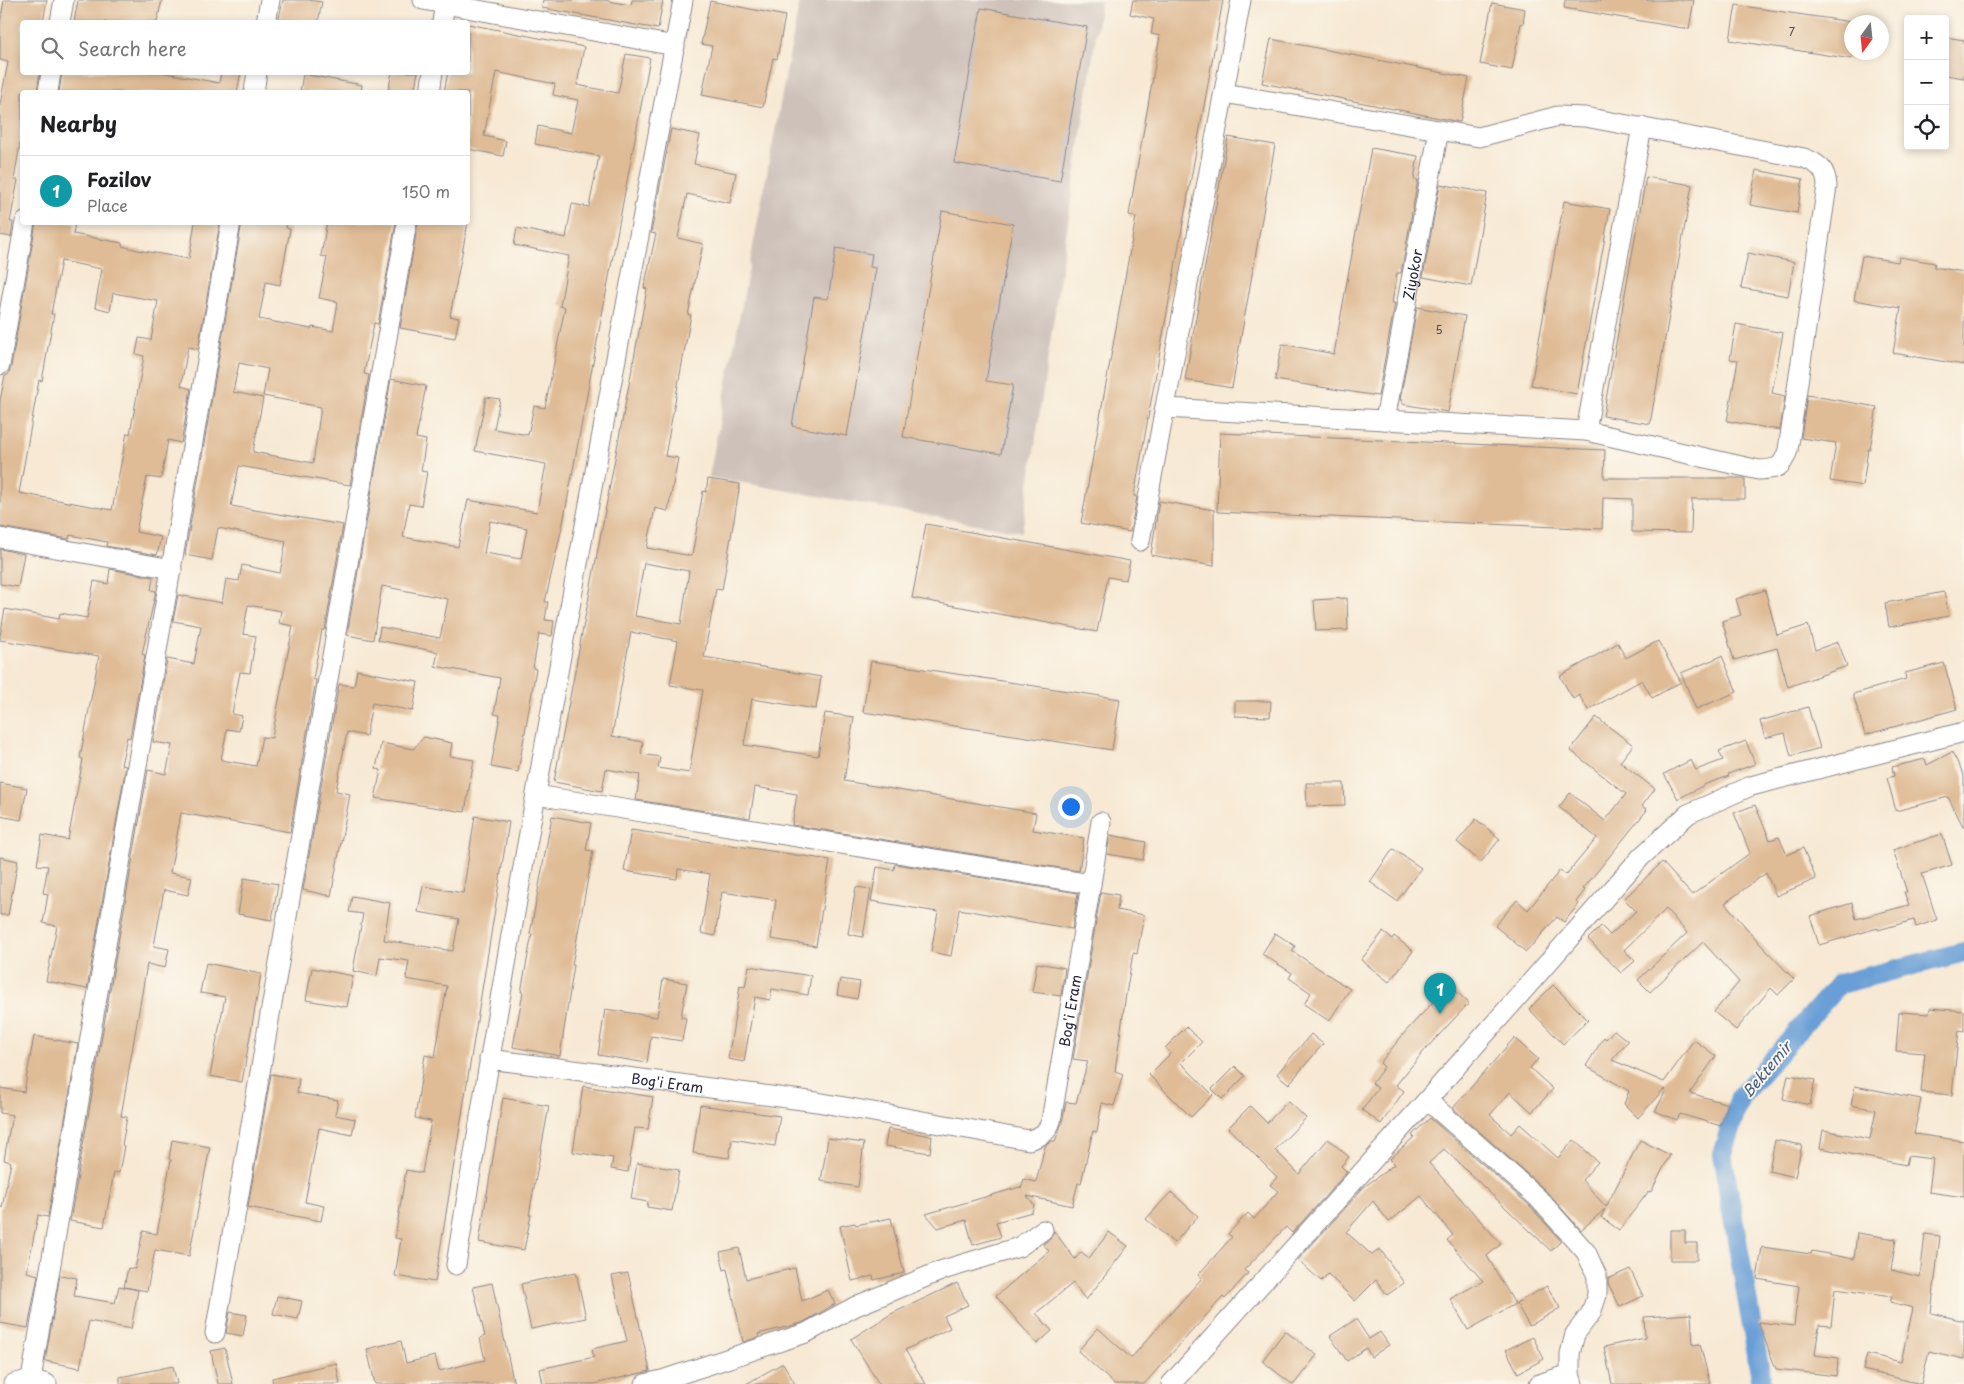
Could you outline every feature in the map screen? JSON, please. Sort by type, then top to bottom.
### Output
[{"type":"street","points":[[60,20],[64,0]]},
{"type":"street","points":[[266,20],[270,0]]},
{"type":"street","points":[[423,0],[675,46]]},
{"type":"street","points":[[456,1265],[489,1060],[536,795],[683,0]]},
{"type":"street","points":[[1140,541],[1241,0]]},
{"type":"street","points":[[442,20],[445,4]]},
{"type":"street","points":[[48,90],[51,75]]},
{"type":"street","points":[[254,90],[257,75]]},
{"type":"street","points":[[430,90],[433,75]]},
{"type":"street","points":[[1165,408],[1586,431],[1759,470],[1775,470],[1784,462],[1788,450],[1827,186],[1826,174],[1819,164],[1804,158],[1573,116],[1558,116],[1479,136],[1224,93]]},
{"type":"street","points":[[1586,431],[1642,128]]},
{"type":"street","name":"Ziyokor","points":[[1385,420],[1439,130]]},
{"type":"street","points":[[0,365],[24,225]]},
{"type":"street","points":[[13,1384],[39,1382],[172,569],[230,225]]},
{"type":"street","points":[[215,1334],[406,225]]},
{"type":"street","points":[[0,538],[172,569]]},
{"type":"street","points":[[1171,1384],[1427,1100],[1641,857],[1688,814],[1751,786],[1964,732]]},
{"type":"street","points":[[536,795],[1091,884]]},
{"type":"street","name":"Bog'i Eram","points":[[489,1060],[817,1102],[1029,1140],[1042,1136],[1049,1129],[1051,1121],[1101,822]]},
{"type":"street","points":[[1427,1100],[1538,1198],[1586,1252],[1597,1276],[1597,1295],[1591,1313],[1575,1334],[1570,1354],[1572,1379],[1539,1384]]},
{"type":"street","points":[[645,1384],[806,1333],[856,1306],[943,1270],[1019,1247],[1043,1230]]},
{"type":"shaded area","points":[[800,0],[1101,0],[1022,532],[709,477]]},
{"type":"building","points":[[4,0],[47,0],[43,20],[20,20],[20,75],[40,75],[37,90],[20,90],[20,144],[14,180],[18,180],[10,222],[13,222],[11,237],[0,235],[0,104],[8,62],[0,60],[0,24]]},
{"type":"building","points":[[78,0],[162,0],[157,20],[74,20]]},
{"type":"building","points":[[283,0],[322,2],[318,20],[278,20]]},
{"type":"building","points":[[543,0],[603,0],[631,5],[632,0],[663,0],[658,29],[542,8]]},
{"type":"building","points":[[1133,0],[1223,0],[1134,496],[1137,497],[1130,532],[1081,523],[1136,217],[1129,215],[1160,36],[1151,34],[1154,19],[1130,14]]},
{"type":"building","points":[[1565,0],[1694,0],[1689,29],[1564,8]]},
{"type":"building","points":[[710,1],[785,16],[777,59],[773,58],[763,107],[702,95],[712,46],[701,44]]},
{"type":"building","points":[[1492,3],[1525,9],[1512,70],[1480,64]]},
{"type":"building","points":[[1736,5],[1844,21],[1844,58],[1730,40]]},
{"type":"building","points":[[981,8],[1087,27],[1060,181],[954,163]]},
{"type":"building","points":[[470,24],[584,47],[577,85],[618,93],[626,54],[650,58],[564,518],[545,602],[548,602],[545,620],[554,621],[552,636],[539,634],[533,668],[536,669],[518,772],[491,767],[500,715],[494,714],[500,678],[435,666],[438,652],[378,640],[380,627],[440,638],[448,599],[382,586],[373,640],[347,635],[391,379],[426,386],[416,438],[426,440],[421,471],[427,472],[421,506],[409,504],[403,537],[458,547],[468,500],[537,512],[546,464],[475,451],[486,397],[500,399],[494,429],[528,435],[534,406],[545,408],[565,307],[560,306],[569,256],[514,245],[517,228],[566,238],[572,204],[589,207],[599,156],[535,144],[538,126],[571,133],[578,100],[553,95],[555,84],[496,72],[484,136],[506,141],[503,156],[470,149],[470,90],[444,90],[447,75],[470,75]],"holes":[[[490,521],[527,528],[521,559],[484,553]]]},
{"type":"building","points":[[1949,38],[1964,40],[1964,78],[1949,76]]},
{"type":"building","points":[[1271,39],[1469,78],[1460,122],[1262,83]]},
{"type":"building","points":[[62,75],[177,75],[219,83],[220,75],[240,75],[237,90],[59,90]]},
{"type":"building","points":[[303,75],[362,85],[361,90],[300,90]]},
{"type":"building","points":[[391,75],[417,75],[414,90],[388,90]]},
{"type":"building","points":[[671,129],[700,135],[694,164],[736,173],[730,203],[687,194],[678,238],[703,244],[688,315],[691,315],[665,456],[678,458],[668,511],[655,508],[647,548],[692,556],[703,491],[706,492],[708,479],[740,484],[722,590],[716,589],[704,657],[821,677],[816,709],[752,699],[744,745],[818,756],[825,713],[854,717],[844,781],[1036,813],[1033,830],[1084,838],[1079,871],[792,825],[797,794],[755,787],[750,818],[636,800],[640,775],[606,769],[602,791],[554,782],[647,289],[644,288],[656,234],[651,233]],"holes":[[[644,563],[689,571],[681,624],[635,616]],[[631,632],[678,641],[670,685],[703,690],[689,773],[658,768],[660,757],[641,754],[643,742],[612,736]]]},
{"type":"building","points":[[1228,137],[1275,145],[1232,388],[1185,380]]},
{"type":"building","points":[[1371,148],[1418,156],[1414,180],[1418,180],[1401,273],[1397,273],[1392,303],[1395,303],[1378,396],[1275,380],[1282,344],[1334,354]]},
{"type":"building","points":[[1756,170],[1803,179],[1797,213],[1750,205]]},
{"type":"building","points":[[1646,177],[1692,185],[1650,424],[1603,416]]},
{"type":"building","points":[[1440,184],[1487,193],[1471,286],[1423,277]]},
{"type":"building","points":[[1564,201],[1610,209],[1577,394],[1531,385]]},
{"type":"building","points":[[942,211],[1013,224],[986,381],[1013,385],[1001,454],[903,437]]},
{"type":"building","points":[[35,225],[74,225],[73,234],[122,243],[122,246],[138,250],[189,259],[195,225],[219,225],[198,349],[188,347],[181,386],[191,389],[181,443],[168,440],[161,479],[147,477],[136,532],[161,537],[157,555],[106,546],[107,542],[70,535],[69,539],[0,527],[0,401],[5,375],[8,375],[11,367]],"holes":[[[61,261],[102,269],[95,307],[110,311],[113,293],[158,301],[151,340],[139,338],[136,354],[144,356],[130,434],[127,433],[112,510],[19,493],[39,380],[42,381],[54,314],[51,314]]]},
{"type":"building","points":[[241,225],[286,225],[286,228],[290,229],[280,285],[266,282],[259,319],[311,329],[312,327],[333,331],[338,302],[319,298],[327,257],[321,256],[326,225],[395,225],[378,324],[374,323],[364,374],[369,375],[350,485],[239,466],[231,506],[343,525],[325,630],[322,630],[313,679],[316,680],[290,832],[181,813],[170,873],[192,877],[188,895],[164,890],[154,946],[169,949],[165,968],[147,964],[121,1116],[127,1117],[119,1173],[114,1172],[104,1227],[70,1221],[148,770],[166,774],[172,745],[153,742],[167,659],[194,664],[201,626],[173,621],[178,595],[222,603],[226,579],[239,581],[242,565],[280,573],[286,541],[218,528],[212,560],[185,555]],"holes":[[[239,363],[268,369],[263,396],[321,407],[313,463],[253,452],[263,398],[233,392]],[[248,605],[281,611],[279,623],[293,626],[272,738],[262,737],[256,766],[221,760],[227,729],[239,731],[242,716],[232,714],[240,672],[250,673],[256,636],[243,634]]]},
{"type":"building","points":[[417,225],[467,225],[450,316],[459,318],[455,338],[400,328]]},
{"type":"building","points":[[836,248],[872,254],[870,267],[876,268],[847,436],[792,426],[814,297],[828,299]]},
{"type":"building","points":[[1748,253],[1794,262],[1788,296],[1741,288]]},
{"type":"building","points":[[1862,256],[1898,262],[1899,257],[1935,263],[1934,267],[1964,272],[1964,365],[1893,353],[1901,308],[1854,300]]},
{"type":"building","points":[[1417,307],[1465,316],[1448,412],[1402,404],[1402,400],[1400,400]]},
{"type":"building","points":[[1736,324],[1783,333],[1772,393],[1785,396],[1780,430],[1727,421],[1738,360],[1730,359]]},
{"type":"building","points":[[1807,395],[1877,407],[1870,449],[1868,449],[1863,486],[1830,481],[1836,443],[1801,438]]},
{"type":"building","points":[[1220,433],[1605,450],[1604,478],[1745,478],[1745,499],[1692,499],[1691,533],[1632,532],[1632,499],[1603,498],[1602,529],[1217,512]]},
{"type":"building","points":[[1159,501],[1214,510],[1214,566],[1151,555]]},
{"type":"building","points":[[926,524],[1130,561],[1126,580],[1108,577],[1097,632],[912,598]]},
{"type":"building","points":[[0,549],[24,554],[18,587],[0,584]]},
{"type":"building","points":[[110,569],[153,577],[151,590],[156,591],[142,654],[145,655],[130,738],[127,737],[121,765],[126,766],[87,989],[46,981],[57,926],[43,923],[48,894],[43,893],[48,866],[37,865],[42,835],[68,840],[83,759],[80,758],[99,656],[0,640],[0,636],[5,609],[59,619],[60,613],[87,618],[94,581],[108,584]]},
{"type":"building","points":[[1765,590],[1777,635],[1808,625],[1815,650],[1838,642],[1847,666],[1788,687],[1777,648],[1734,660],[1722,621],[1741,615],[1736,599]]},
{"type":"building","points":[[1944,592],[1949,616],[1889,627],[1885,603]]},
{"type":"building","points":[[1347,598],[1348,630],[1316,631],[1314,600]]},
{"type":"building","points":[[1658,641],[1681,682],[1652,698],[1642,680],[1588,710],[1579,695],[1573,699],[1560,676],[1618,643],[1626,658]]},
{"type":"building","points":[[1722,656],[1737,692],[1696,709],[1681,673]]},
{"type":"building","points":[[871,661],[1120,699],[1112,750],[863,712]]},
{"type":"building","points":[[1944,663],[1957,709],[1865,735],[1853,694],[1906,679],[1905,673]]},
{"type":"building","points":[[357,670],[418,682],[413,711],[372,703],[366,736],[347,732],[336,791],[350,794],[331,896],[303,890],[339,684],[354,686]]},
{"type":"building","points":[[1235,701],[1271,701],[1270,717],[1235,716]]},
{"type":"building","points":[[1808,707],[1820,748],[1791,756],[1785,733],[1765,738],[1760,721]]},
{"type":"building","points":[[1596,717],[1633,745],[1620,762],[1655,789],[1642,806],[1647,810],[1583,889],[1585,890],[1576,902],[1579,904],[1564,922],[1557,917],[1526,952],[1495,926],[1517,900],[1528,910],[1560,870],[1566,875],[1597,838],[1559,807],[1570,793],[1605,821],[1626,794],[1570,750]]},
{"type":"building","points":[[424,737],[452,743],[450,756],[474,760],[465,812],[375,798],[381,770],[376,769],[381,743],[413,749]]},
{"type":"building","points":[[1746,741],[1755,764],[1706,784],[1678,799],[1664,774],[1691,760],[1696,770],[1723,760],[1719,751]]},
{"type":"building","points":[[1952,752],[1964,775],[1964,828],[1948,797],[1896,811],[1887,778],[1894,776],[1892,767],[1925,759],[1927,765]]},
{"type":"building","points":[[0,783],[27,788],[21,820],[0,816]]},
{"type":"building","points":[[1306,783],[1344,783],[1345,805],[1307,806]]},
{"type":"building","points":[[1755,805],[1770,840],[1779,837],[1787,855],[1803,848],[1816,879],[1776,896],[1766,873],[1725,903],[1762,946],[1794,979],[1778,995],[1771,988],[1736,1030],[1714,1012],[1739,982],[1703,942],[1650,992],[1638,980],[1687,933],[1666,909],[1624,950],[1635,961],[1621,973],[1588,939],[1601,926],[1610,935],[1636,911],[1624,899],[1662,862],[1692,895],[1750,853],[1734,813]]},
{"type":"building","points":[[475,816],[509,822],[435,1282],[395,1276],[401,1239],[395,1238],[406,1170],[422,1173],[431,1121],[415,1118],[425,1055],[435,1057],[447,986],[406,979],[409,961],[380,957],[377,976],[353,971],[363,914],[349,912],[352,896],[390,903],[384,940],[453,951],[459,919],[418,912],[423,886],[463,893]]},
{"type":"building","points":[[552,816],[591,823],[586,850],[593,851],[572,965],[574,965],[560,1056],[513,1047],[532,934],[530,934]]},
{"type":"building","points":[[1476,819],[1500,839],[1481,862],[1457,842]]},
{"type":"building","points":[[631,830],[830,860],[816,946],[771,939],[776,900],[722,892],[715,936],[701,933],[710,874],[678,869],[677,879],[624,871]]},
{"type":"building","points":[[1942,834],[1952,865],[1922,874],[1937,920],[1916,927],[1914,920],[1819,945],[1810,916],[1852,903],[1856,919],[1909,905],[1904,892],[1907,892],[1893,850]]},
{"type":"building","points":[[1110,835],[1146,842],[1143,860],[1107,854]]},
{"type":"building","points":[[1393,849],[1421,868],[1397,901],[1370,882]]},
{"type":"building","points":[[0,857],[18,861],[8,915],[0,915]]},
{"type":"building","points":[[895,864],[1078,893],[1072,929],[959,909],[951,956],[931,952],[938,912],[871,901],[877,867],[894,870]]},
{"type":"building","points":[[244,878],[278,884],[272,920],[238,914]]},
{"type":"building","points":[[856,887],[871,889],[863,937],[848,934]]},
{"type":"building","points":[[1101,892],[1119,895],[1117,910],[1144,915],[1137,954],[1133,953],[1126,994],[1115,1071],[1123,1074],[1114,1106],[1102,1103],[1097,1132],[1093,1131],[1081,1183],[1078,1183],[1072,1206],[1027,1196],[1034,1205],[1032,1212],[996,1222],[1001,1237],[973,1245],[966,1220],[938,1228],[926,1214],[1020,1187],[1021,1189],[1024,1179],[1036,1182],[1045,1146],[1055,1141],[1062,1123],[1066,1102],[1076,1103],[1088,1061],[1073,1059]]},
{"type":"building","points":[[1383,932],[1392,939],[1394,936],[1413,951],[1389,982],[1361,960]]},
{"type":"building","points":[[1275,933],[1295,946],[1292,951],[1350,989],[1329,1021],[1304,1004],[1311,993],[1289,978],[1292,973],[1262,954]]},
{"type":"building","points":[[206,963],[261,974],[242,1082],[210,1076],[225,997],[200,993]]},
{"type":"building","points":[[1037,963],[1065,968],[1061,996],[1032,992]]},
{"type":"building","points":[[749,966],[811,976],[808,995],[772,989],[770,1000],[755,997],[744,1062],[728,1059],[740,986],[745,987]]},
{"type":"building","points":[[312,968],[353,976],[347,1007],[306,1000]]},
{"type":"building","points":[[663,979],[687,983],[681,1017],[686,1018],[682,1041],[651,1036],[647,1063],[598,1055],[605,1009],[657,1017]]},
{"type":"building","points":[[840,979],[860,982],[857,999],[837,995]]},
{"type":"building","points":[[1449,985],[1469,1003],[1424,1051],[1396,1085],[1404,1091],[1381,1124],[1362,1110],[1378,1088],[1372,1083],[1384,1067],[1380,1063],[1406,1031]]},
{"type":"building","points":[[1553,985],[1588,1020],[1563,1044],[1529,1009]]},
{"type":"building","points":[[1930,1008],[1964,1011],[1964,1031],[1959,1030],[1952,1095],[1921,1092],[1925,1053],[1896,1051],[1899,1012],[1929,1014]]},
{"type":"building","points":[[1186,1027],[1202,1042],[1181,1063],[1213,1095],[1191,1117],[1149,1075],[1171,1053],[1165,1048]]},
{"type":"building","points":[[1614,1030],[1628,1041],[1612,1060],[1664,1082],[1694,1040],[1716,1056],[1690,1093],[1728,1104],[1721,1126],[1680,1114],[1677,1120],[1655,1111],[1666,1091],[1664,1089],[1638,1118],[1624,1104],[1629,1091],[1586,1066],[1604,1037],[1606,1039]]},
{"type":"building","points":[[1311,1034],[1323,1044],[1289,1084],[1277,1074]]},
{"type":"building","points":[[34,1036],[78,1044],[48,1217],[38,1215],[27,1272],[38,1275],[28,1328],[0,1323],[0,1207],[2,1208],[11,1162],[4,1160],[12,1115],[0,1113],[0,1088],[24,1092]]},
{"type":"building","points":[[1514,1038],[1538,1059],[1530,1068],[1553,1089],[1532,1112],[1510,1092],[1490,1115],[1511,1134],[1520,1124],[1558,1158],[1574,1140],[1598,1162],[1582,1180],[1606,1207],[1640,1140],[1670,1155],[1651,1192],[1649,1191],[1619,1230],[1601,1217],[1605,1209],[1581,1230],[1545,1190],[1453,1108]]},
{"type":"building","points":[[1235,1066],[1245,1076],[1222,1099],[1212,1089]]},
{"type":"building","points":[[271,1074],[299,1079],[297,1093],[338,1100],[335,1115],[355,1119],[352,1135],[319,1128],[305,1202],[324,1206],[321,1221],[248,1207]]},
{"type":"building","points":[[1788,1075],[1815,1080],[1810,1105],[1783,1099]]},
{"type":"building","points":[[583,1086],[653,1097],[648,1129],[635,1128],[628,1172],[611,1169],[613,1158],[573,1152]]},
{"type":"building","points":[[1855,1086],[1921,1099],[1914,1134],[1964,1141],[1964,1197],[1929,1192],[1933,1159],[1908,1156],[1906,1165],[1820,1148],[1823,1130],[1870,1139],[1876,1110],[1851,1105]]},
{"type":"building","points":[[503,1098],[549,1106],[524,1250],[479,1242]]},
{"type":"building","points":[[1288,1101],[1306,1118],[1275,1150],[1299,1174],[1328,1139],[1349,1157],[1341,1166],[1347,1172],[1292,1233],[1286,1227],[1244,1270],[1248,1273],[1225,1299],[1223,1297],[1144,1384],[1114,1384],[1078,1351],[1098,1328],[1131,1358],[1202,1278],[1198,1275],[1232,1237],[1228,1234],[1248,1213],[1254,1219],[1278,1191],[1270,1185],[1277,1177],[1228,1128],[1250,1106],[1267,1123]]},
{"type":"building","points":[[700,1105],[780,1116],[775,1146],[732,1139],[729,1158],[693,1153]]},
{"type":"building","points":[[1430,1118],[1530,1206],[1561,1241],[1551,1251],[1444,1149],[1429,1163],[1501,1244],[1487,1256],[1515,1304],[1468,1330],[1450,1299],[1483,1281],[1447,1240],[1453,1235],[1421,1196],[1389,1222],[1373,1201],[1346,1232],[1372,1255],[1380,1249],[1404,1283],[1387,1295],[1376,1280],[1355,1301],[1328,1274],[1321,1281],[1298,1260],[1364,1187],[1395,1164],[1390,1159],[1414,1137],[1412,1135]]},
{"type":"building","points":[[888,1129],[932,1136],[930,1153],[885,1146]]},
{"type":"building","points":[[828,1138],[864,1143],[858,1187],[821,1181]]},
{"type":"building","points":[[172,1140],[210,1147],[189,1256],[155,1250],[147,1291],[124,1287],[128,1268],[135,1269],[143,1231],[157,1234],[171,1160],[169,1159]]},
{"type":"building","points":[[1775,1140],[1802,1145],[1795,1177],[1769,1171]]},
{"type":"building","points":[[637,1163],[679,1170],[672,1211],[647,1207],[648,1202],[631,1199]]},
{"type":"building","points":[[1171,1192],[1198,1216],[1174,1243],[1146,1219]]},
{"type":"building","points":[[891,1218],[904,1273],[874,1280],[873,1276],[852,1281],[840,1226]]},
{"type":"building","points":[[1670,1230],[1685,1230],[1685,1243],[1697,1243],[1697,1260],[1670,1260]]},
{"type":"building","points":[[1054,1231],[1075,1259],[1081,1252],[1089,1258],[1109,1232],[1128,1246],[1086,1300],[1073,1283],[1036,1313],[1052,1331],[1037,1344],[996,1296],[1049,1251],[1043,1244],[1050,1239]]},
{"type":"building","points":[[1857,1233],[1896,1239],[1891,1270],[1920,1277],[1925,1234],[1940,1236],[1931,1313],[1964,1321],[1964,1359],[1929,1351],[1921,1384],[1863,1370],[1867,1354],[1901,1362],[1913,1308],[1890,1302],[1892,1297],[1835,1289],[1831,1326],[1819,1325],[1815,1355],[1839,1358],[1836,1376],[1776,1369],[1758,1322],[1794,1326],[1799,1286],[1757,1279],[1762,1247],[1811,1254],[1812,1251],[1854,1259]]},
{"type":"building","points":[[739,1248],[746,1279],[795,1268],[802,1301],[828,1290],[835,1304],[802,1323],[758,1334],[759,1337],[743,1342],[727,1269],[724,1270],[720,1252]]},
{"type":"building","points":[[1630,1269],[1643,1296],[1620,1307],[1608,1283],[1608,1279]]},
{"type":"building","points":[[576,1272],[586,1318],[531,1329],[521,1284]]},
{"type":"building","points":[[628,1273],[650,1371],[594,1384],[543,1384],[540,1369],[594,1357],[592,1349],[627,1341],[612,1276]]},
{"type":"building","points":[[60,1275],[77,1278],[74,1296],[115,1303],[119,1286],[138,1290],[131,1329],[89,1321],[80,1368],[45,1361]]},
{"type":"building","points":[[492,1283],[514,1384],[375,1384],[367,1349],[401,1341],[406,1363],[435,1356],[439,1371],[485,1360],[480,1338],[485,1336],[473,1287]]},
{"type":"building","points":[[957,1283],[968,1305],[944,1316],[950,1328],[905,1350],[926,1384],[879,1384],[851,1339],[891,1314]]},
{"type":"building","points":[[1547,1286],[1560,1308],[1529,1326],[1516,1303]]},
{"type":"building","points":[[277,1296],[302,1301],[298,1319],[273,1314]]},
{"type":"building","points":[[230,1312],[247,1315],[243,1336],[226,1333]]},
{"type":"building","points":[[1691,1314],[1693,1345],[1700,1344],[1710,1384],[1612,1384],[1604,1347],[1645,1338],[1644,1317]]},
{"type":"building","points":[[1356,1319],[1369,1339],[1380,1332],[1389,1345],[1371,1357],[1366,1348],[1347,1361],[1330,1336]]},
{"type":"building","points":[[1285,1331],[1317,1355],[1294,1384],[1262,1361]]},
{"type":"building","points":[[1533,1337],[1544,1359],[1518,1373],[1506,1350]]},
{"type":"building","points":[[225,1348],[233,1384],[218,1384],[211,1351]]},
{"type":"building","points":[[336,1363],[340,1384],[273,1384],[272,1378]]},
{"type":"building","points":[[783,1363],[795,1384],[746,1384]]},
{"type":"building","points":[[173,1366],[177,1384],[120,1384],[120,1377]]},
{"type":"waterway","name":"Bektemir","points":[[1762,1384],[1722,1154],[1740,1097],[1839,984],[1964,952]]},
{"type":"place","name":"Fozilov","points":[[1440,1014]]}]
